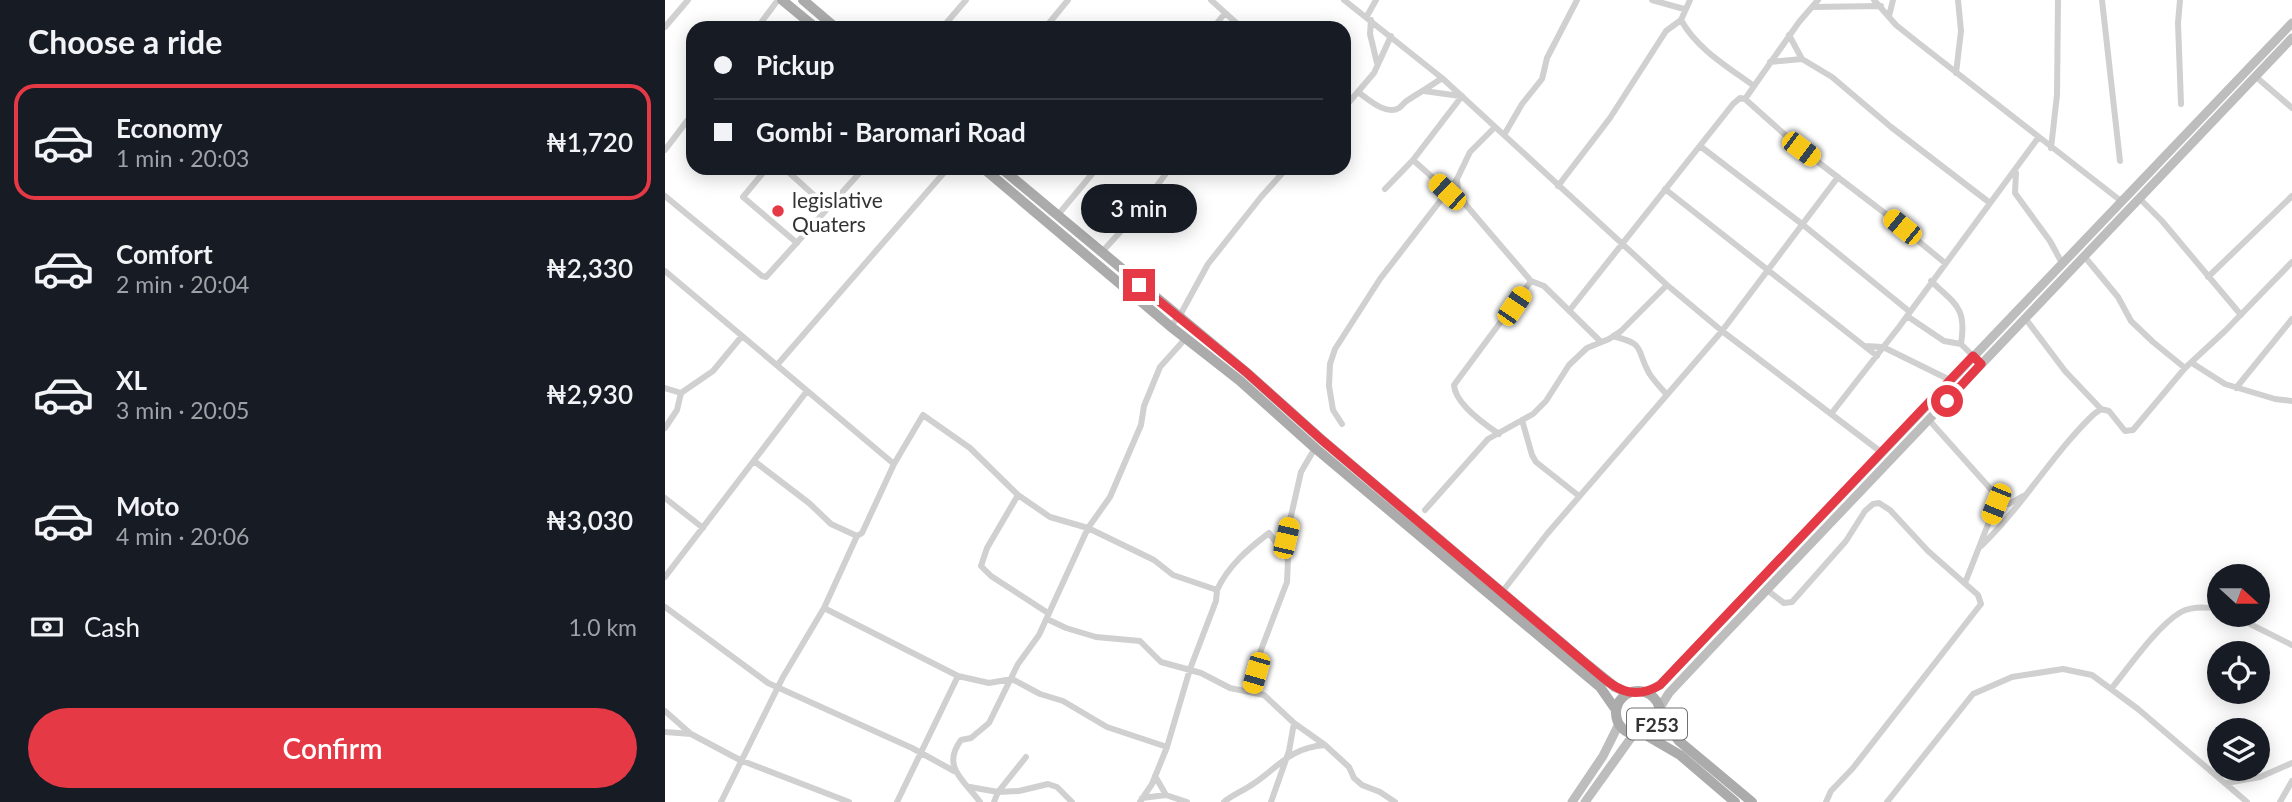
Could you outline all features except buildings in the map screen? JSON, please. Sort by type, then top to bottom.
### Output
[{"type":"main road","points":[[780,0],[807,21]]},
{"type":"main road","points":[[803,0],[828,21]]},
{"type":"main road","points":[[1646,693],[1660,685],[2292,23]]},
{"type":"main road","points":[[1659,713],[1669,693],[2292,38]]},
{"type":"main road","name":"F253","points":[[991,175],[1170,326],[1239,380],[1315,448],[1615,687],[1629,694]]},
{"type":"main road","name":"F253","points":[[1010,175],[1179,317],[1600,687],[1616,710],[1619,723],[1627,733],[1639,734],[1680,755],[1735,802]]},
{"type":"main road","name":"F253","points":[[1616,710],[1623,697],[1646,693],[1657,702],[1659,713],[1679,741],[1752,802]]},
{"type":"main road","name":"F253","points":[[1639,734],[1653,729],[1659,713]]},
{"type":"main road","points":[[1571,802],[1603,756],[1619,723]]},
{"type":"main road","points":[[1585,802],[1639,734]]},
{"type":"street","points":[[665,27],[688,0]]},
{"type":"street","points":[[763,21],[780,0]]},
{"type":"street","points":[[948,21],[966,0]]},
{"type":"street","points":[[1051,21],[1068,0]]},
{"type":"street","points":[[1210,0],[1234,21]]},
{"type":"street","points":[[1344,0],[1442,78],[1667,285],[1722,331],[1881,452]]},
{"type":"street","points":[[1376,0],[1369,18],[1377,65]]},
{"type":"street","points":[[1504,135],[1522,104],[1542,79],[1547,58],[1577,0]]},
{"type":"street","points":[[1652,0],[1684,9]]},
{"type":"street","points":[[1558,186],[1610,118],[1666,32],[1681,20],[1690,0]]},
{"type":"street","points":[[1745,99],[1789,35],[1818,0]]},
{"type":"street","points":[[1874,0],[1896,25],[2121,201]]},
{"type":"street","points":[[1889,16],[1893,0]]},
{"type":"street","points":[[1956,73],[1961,31],[1958,0]]},
{"type":"street","points":[[2052,148],[2057,95],[2058,0]]},
{"type":"street","points":[[2102,0],[2120,160]]},
{"type":"street","points":[[2180,0],[2178,23],[2181,104]]},
{"type":"street","points":[[1813,7],[1881,6]]},
{"type":"street","points":[[1219,21],[1225,13]]},
{"type":"street","points":[[1681,20],[1711,55],[1754,86]]},
{"type":"street","points":[[1789,35],[1802,59],[1832,77],[1891,127],[1990,203]]},
{"type":"street","points":[[1351,98],[1374,73],[1391,36]]},
{"type":"street","points":[[1770,62],[1802,59]]},
{"type":"street","points":[[2255,76],[2292,108]]},
{"type":"street","points":[[1358,92],[1391,110],[1424,92],[1442,78]]},
{"type":"street","points":[[1424,92],[1462,96]]},
{"type":"street","points":[[1385,189],[1413,160],[1462,96]]},
{"type":"street","points":[[1569,311],[1740,98],[1745,99],[1801,149],[1945,263]]},
{"type":"street","points":[[665,150],[686,122]]},
{"type":"street","points":[[1342,424],[1333,410],[1329,386],[1330,364],[1335,349],[1380,279],[1457,179],[1470,152],[1495,127]]},
{"type":"street","points":[[1831,414],[2016,171],[2038,138]]},
{"type":"street","points":[[1700,146],[1803,224],[1908,314],[1944,341],[1961,344],[1981,364]]},
{"type":"street","points":[[1413,160],[1447,192],[1458,191]]},
{"type":"street","points":[[2016,171],[2014,193],[2050,241],[2062,263]]},
{"type":"street","points":[[761,175],[743,197],[797,243]]},
{"type":"street","points":[[793,175],[828,208]]},
{"type":"street","points":[[665,197],[762,276],[769,276],[857,175]]},
{"type":"street","points":[[777,365],[942,175]]},
{"type":"street","points":[[1057,216],[1091,175]]},
{"type":"street","points":[[1101,253],[1133,218],[1165,175]]},
{"type":"street","points":[[1170,326],[1179,317],[1208,264],[1281,175]]},
{"type":"street","points":[[1499,596],[1579,496],[1722,331],[1839,177]]},
{"type":"street","points":[[1457,179],[1458,191],[1475,217],[1504,247],[1513,262],[1531,281],[1544,286],[1600,341]]},
{"type":"street","points":[[1665,189],[1770,269],[1877,356]]},
{"type":"street","points":[[1999,191],[2014,193]]},
{"type":"street","points":[[2208,277],[2292,196]]},
{"type":"street","points":[[2140,198],[2241,315]]},
{"type":"street","points":[[2084,256],[2118,297],[2131,321],[2185,368]]},
{"type":"street","points":[[2025,318],[2065,371],[2101,409],[2109,411],[2125,431],[2133,430],[2185,368],[2292,262]]},
{"type":"street","points":[[665,271],[894,464]]},
{"type":"street","points":[[1499,433],[1466,406],[1454,392],[1454,385],[1531,281]]},
{"type":"street","points":[[1931,281],[1956,302],[1963,317],[1961,344]]},
{"type":"street","points":[[1425,510],[1488,439],[1533,414],[1546,401],[1569,365],[1587,348],[1621,331],[1667,285]]},
{"type":"street","points":[[2236,388],[2292,319]]},
{"type":"street","points":[[665,428],[673,417],[681,393],[713,371],[742,336]]},
{"type":"street","points":[[1613,336],[1631,341],[1641,348],[1649,372],[1667,395]]},
{"type":"street","points":[[954,771],[951,763],[961,740],[971,738],[989,723],[1019,664],[1048,616],[1088,528],[1110,497],[1141,425],[1145,406],[1160,367],[1186,338]]},
{"type":"street","points":[[1864,346],[1883,347],[1949,380]]},
{"type":"street","points":[[2192,363],[2225,384],[2292,401]]},
{"type":"street","points":[[665,388],[681,393]]},
{"type":"street","points":[[665,577],[807,391]]},
{"type":"street","points":[[1981,546],[2003,526],[2085,422],[2101,409]]},
{"type":"street","points":[[721,802],[740,760],[824,608],[894,464],[923,415],[970,449],[1017,495],[1050,517],[1088,528],[1154,560],[1173,575],[1217,590]]},
{"type":"street","points":[[1929,419],[1996,495],[1996,504],[1965,583]]},
{"type":"street","points":[[1522,420],[1536,462],[1579,496]]},
{"type":"street","points":[[1251,691],[1261,650],[1287,582],[1286,538],[1301,472],[1315,448]]},
{"type":"street","points":[[754,461],[809,503],[831,524],[857,536]]},
{"type":"street","points":[[1017,495],[987,548],[981,566],[991,576],[1066,628],[1096,636],[1140,641],[1161,662],[1213,677],[1230,688],[1263,695],[1349,767],[1361,785],[1380,792],[1395,802]]},
{"type":"street","points":[[1996,504],[2009,505],[2025,495]]},
{"type":"street","points":[[665,498],[703,528]]},
{"type":"street","points":[[1767,590],[1784,603],[1792,602],[1846,541],[1865,511],[1873,504],[1879,503],[1890,510],[1928,551],[1978,595],[1981,604],[1979,610],[1853,768],[1831,790],[1826,802]]},
{"type":"street","points":[[1141,800],[1167,747],[1190,669],[1222,579],[1251,547],[1269,533],[1288,559]]},
{"type":"street","points":[[665,607],[768,683],[912,748],[954,771],[980,802]]},
{"type":"street","points":[[824,608],[958,676],[989,683],[1011,679],[1040,694],[1063,701],[1107,727],[1167,747]]},
{"type":"street","points":[[2111,689],[2151,641],[2182,611],[2207,609]]},
{"type":"street","points":[[2256,627],[2292,645]]},
{"type":"street","points":[[1887,802],[1973,694],[2012,677],[2063,669],[2092,675],[2247,802]]},
{"type":"street","points":[[897,802],[958,676]]},
{"type":"street","points":[[665,711],[691,734],[740,760],[849,802]]},
{"type":"street","points":[[1264,802],[1271,799],[1293,737],[1294,723]]},
{"type":"street","points":[[665,732],[691,734]]},
{"type":"street","points":[[1224,802],[1256,782],[1300,748],[1325,745]]},
{"type":"street","points":[[994,802],[998,792],[1026,757]]},
{"type":"street","points":[[2226,783],[2260,777],[2292,763]]},
{"type":"street","points":[[1155,776],[1166,795]]},
{"type":"street","points":[[2280,802],[2292,781]]},
{"type":"street","points":[[969,787],[998,792],[1048,785],[1057,787],[1072,802]]},
{"type":"street","points":[[1141,800],[1166,795],[1188,802]]},
{"type":"place","name":"legislative Quaters","points":[[778,211]]},
{"type":"route","points":[[1139,285],[1246,372],[1322,440],[1583,661],[1615,687],[1629,694],[1646,693],[1660,685],[1973,356],[1981,364],[1947,401]]}]
